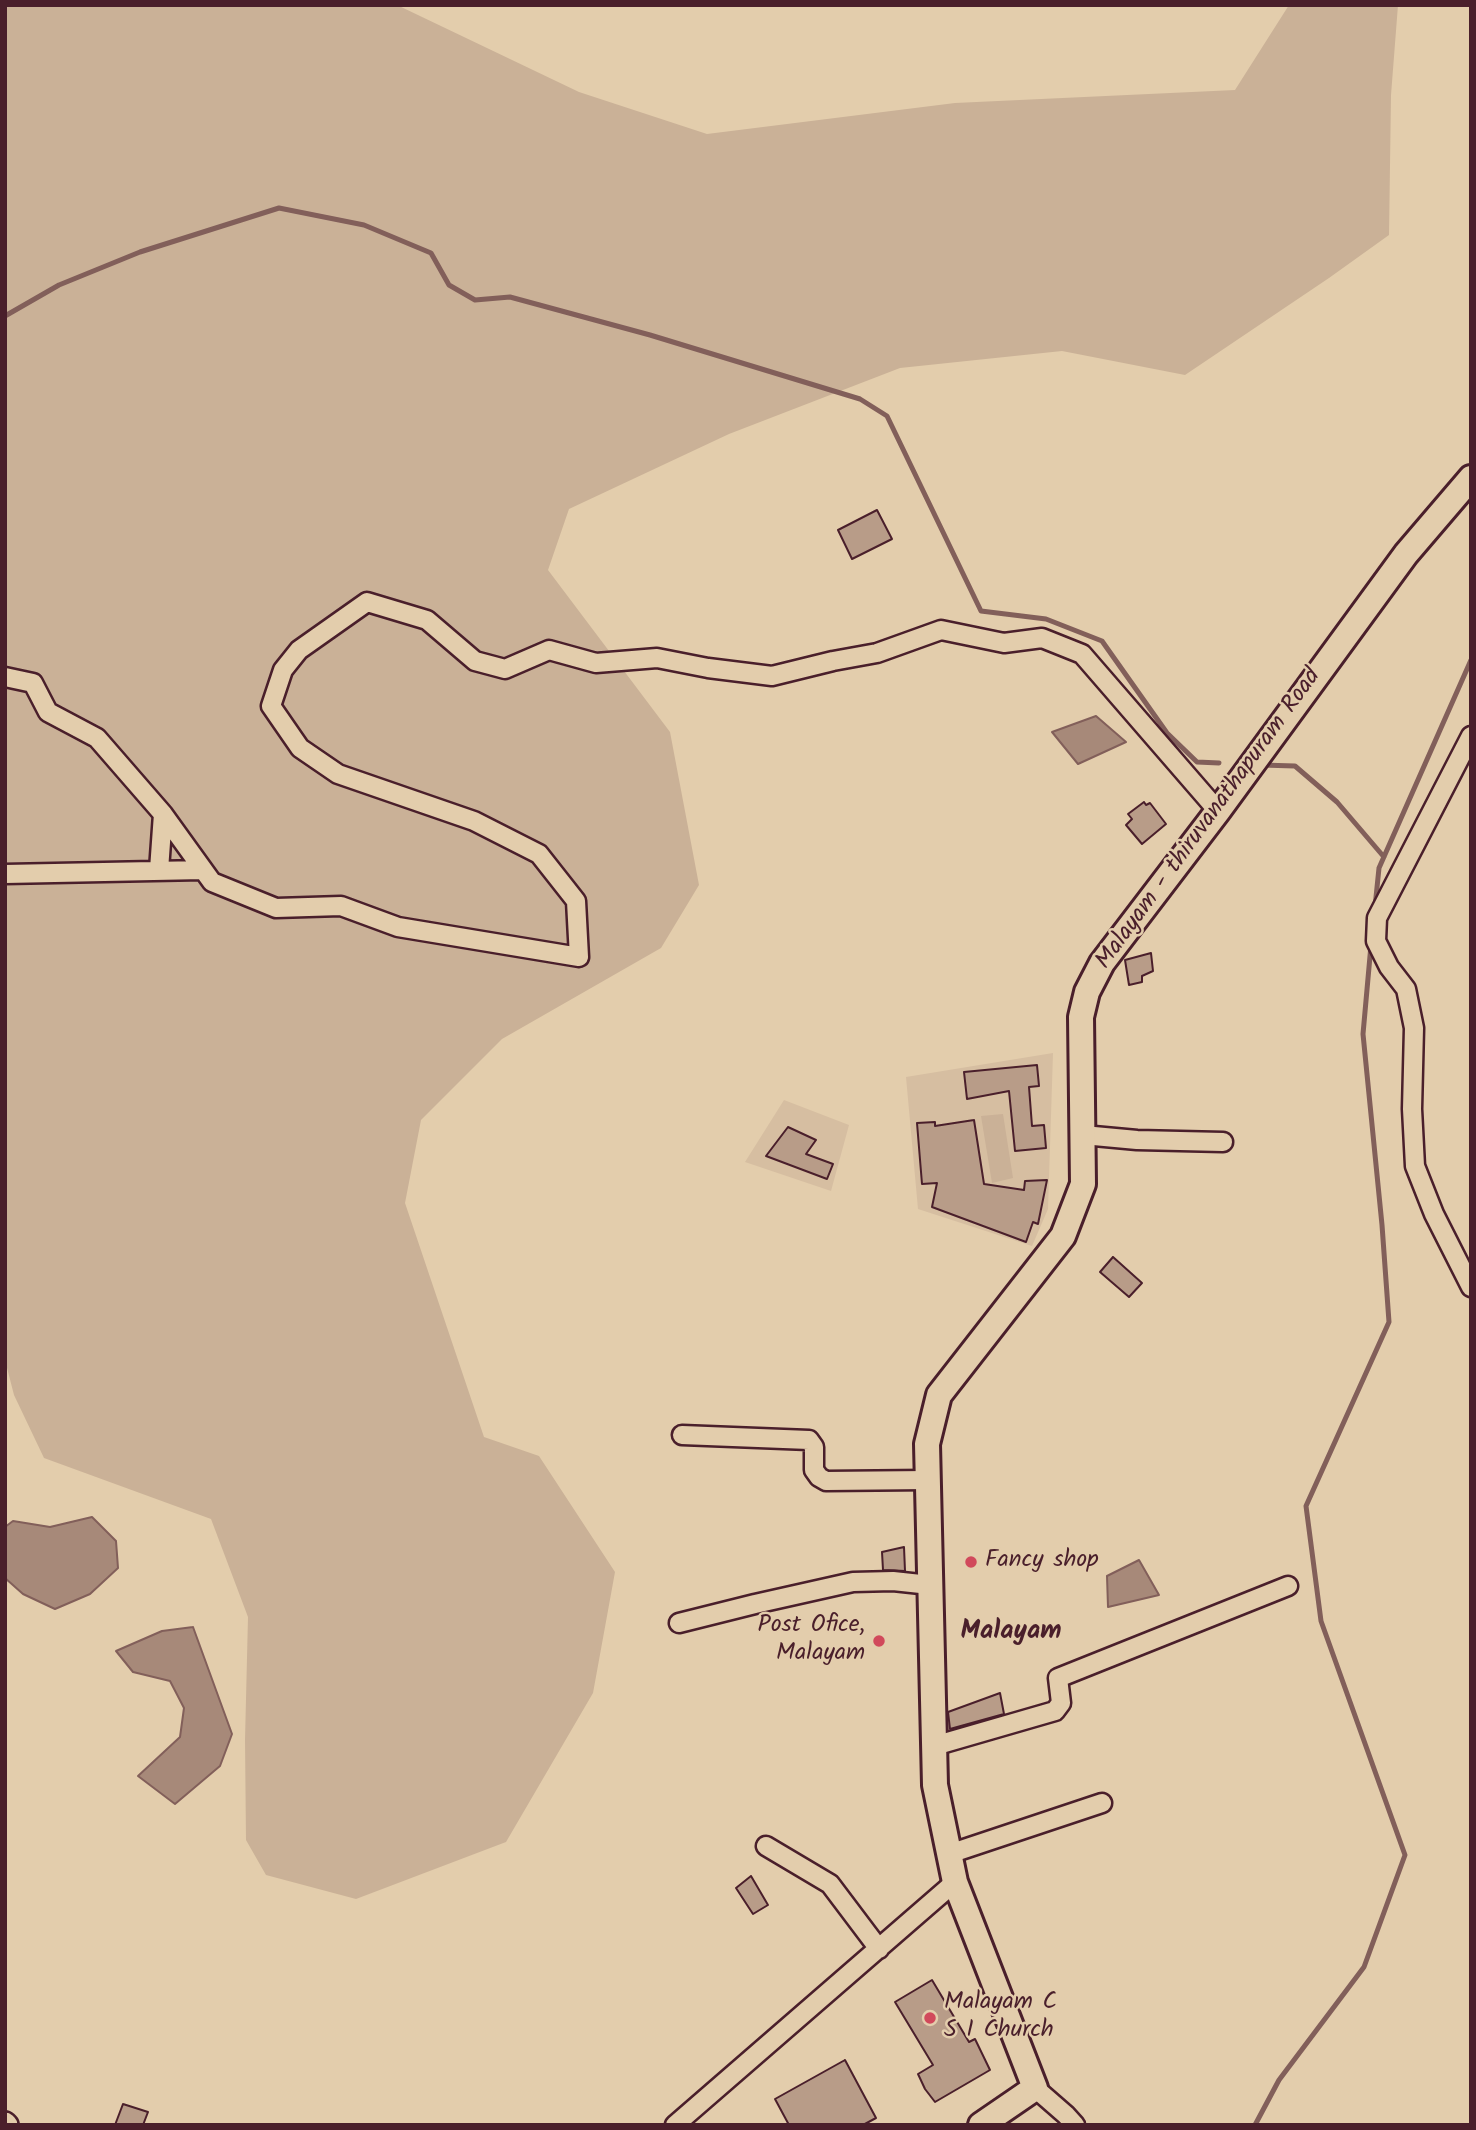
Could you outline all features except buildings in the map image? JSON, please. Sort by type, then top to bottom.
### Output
[{"type":"main road","name":"Malayam - thiruvanathapuram Road","points":[[1035,2088],[955,1882],[935,1785],[927,1444],[939,1395],[1063,1236],[1083,1184],[1082,1017],[1087,992],[1102,962],[1218,811],[1406,554],[1471,478]]},
{"type":"main road","points":[[981,2125],[1035,2088]]},
{"type":"street","points":[[5,677],[33,683],[48,712],[97,737],[163,814],[212,882],[276,908],[341,906],[398,927],[579,957],[576,901],[539,854],[474,821],[338,774],[300,748],[271,706],[283,670],[299,650],[367,602],[427,620],[475,661],[505,669],[549,650],[596,663],[657,658],[772,676],[877,653],[941,630],[1004,643],[1042,638],[1082,654],[1218,811]]},
{"type":"street","points":[[1471,736],[1377,918],[1376,941],[1389,967],[1406,989],[1414,1028],[1412,1109],[1415,1166],[1434,1214],[1471,1287]]},
{"type":"street","points":[[159,870],[163,814]]},
{"type":"street","points":[[5,874],[203,870]]},
{"type":"street","points":[[1083,1135],[1137,1140],[1223,1142]]},
{"type":"street","points":[[682,1435],[809,1440],[814,1447],[814,1470],[826,1481],[928,1480]]},
{"type":"street","points":[[679,1623],[853,1583],[893,1580],[930,1585]]},
{"type":"street","points":[[934,1746],[1055,1711],[1061,1703],[1058,1678],[1288,1586]]},
{"type":"street","points":[[949,1854],[1102,1803]]},
{"type":"street","points":[[766,1846],[830,1884],[878,1949]]},
{"type":"street","points":[[675,2125],[955,1882]]},
{"type":"street","points":[[1035,2088],[1075,2125]]},
{"type":"shaded area","points":[[5,5],[397,5],[579,92],[707,134],[955,103],[1235,90],[1289,5],[1398,5],[1391,95],[1389,235],[1185,375],[1062,351],[900,368],[729,434],[569,509],[548,570],[670,732],[699,885],[661,948],[502,1039],[421,1120],[405,1203],[484,1437],[539,1456],[615,1572],[593,1693],[506,1842],[356,1899],[266,1875],[246,1840],[248,1617],[211,1519],[44,1458],[14,1395],[5,1360]]},
{"type":"shaded area","points":[[1096,716],[1126,742],[1078,764],[1052,732]]},
{"type":"shaded area","points":[[1053,1053],[1048,1209],[1032,1246],[918,1209],[906,1077]]},
{"type":"shaded area","points":[[784,1100],[849,1125],[831,1191],[745,1162]]},
{"type":"shaded area","points":[[1003,1114],[1013,1178],[992,1183],[981,1116]]},
{"type":"shaded area","points":[[92,1517],[116,1541],[118,1568],[90,1594],[55,1609],[23,1594],[5,1578],[5,1527],[13,1521],[50,1527]]},
{"type":"shaded area","points":[[1139,1560],[1159,1595],[1108,1607],[1107,1576]]},
{"type":"shaded area","points":[[193,1627],[232,1734],[220,1766],[175,1804],[138,1776],[180,1737],[184,1708],[170,1681],[133,1672],[116,1651],[162,1631]]},
{"type":"waterway","points":[[5,316],[59,285],[140,252],[279,208],[364,225],[431,253],[449,285],[475,300],[510,297],[650,335],[860,399],[887,416],[981,611],[1046,619],[1102,641],[1167,733],[1197,762],[1219,763]]},
{"type":"waterway","points":[[1375,907],[1379,868],[1471,660]]},
{"type":"waterway","points":[[1261,765],[1295,766],[1337,802],[1384,857]]},
{"type":"waterway","points":[[1255,2125],[1279,2080],[1364,1967],[1405,1855],[1321,1621],[1306,1506],[1389,1322],[1363,1034],[1371,945]]},
{"type":"place","name":"Fancy shop","points":[[971,1562]]},
{"type":"place","name":"Post Ofice, Malayam","points":[[879,1641]]},
{"type":"place","name":"Malayam C S I Church","points":[[930,2018]]},
{"type":"district","name":"Malayam","points":[[1011,1634]]}]
